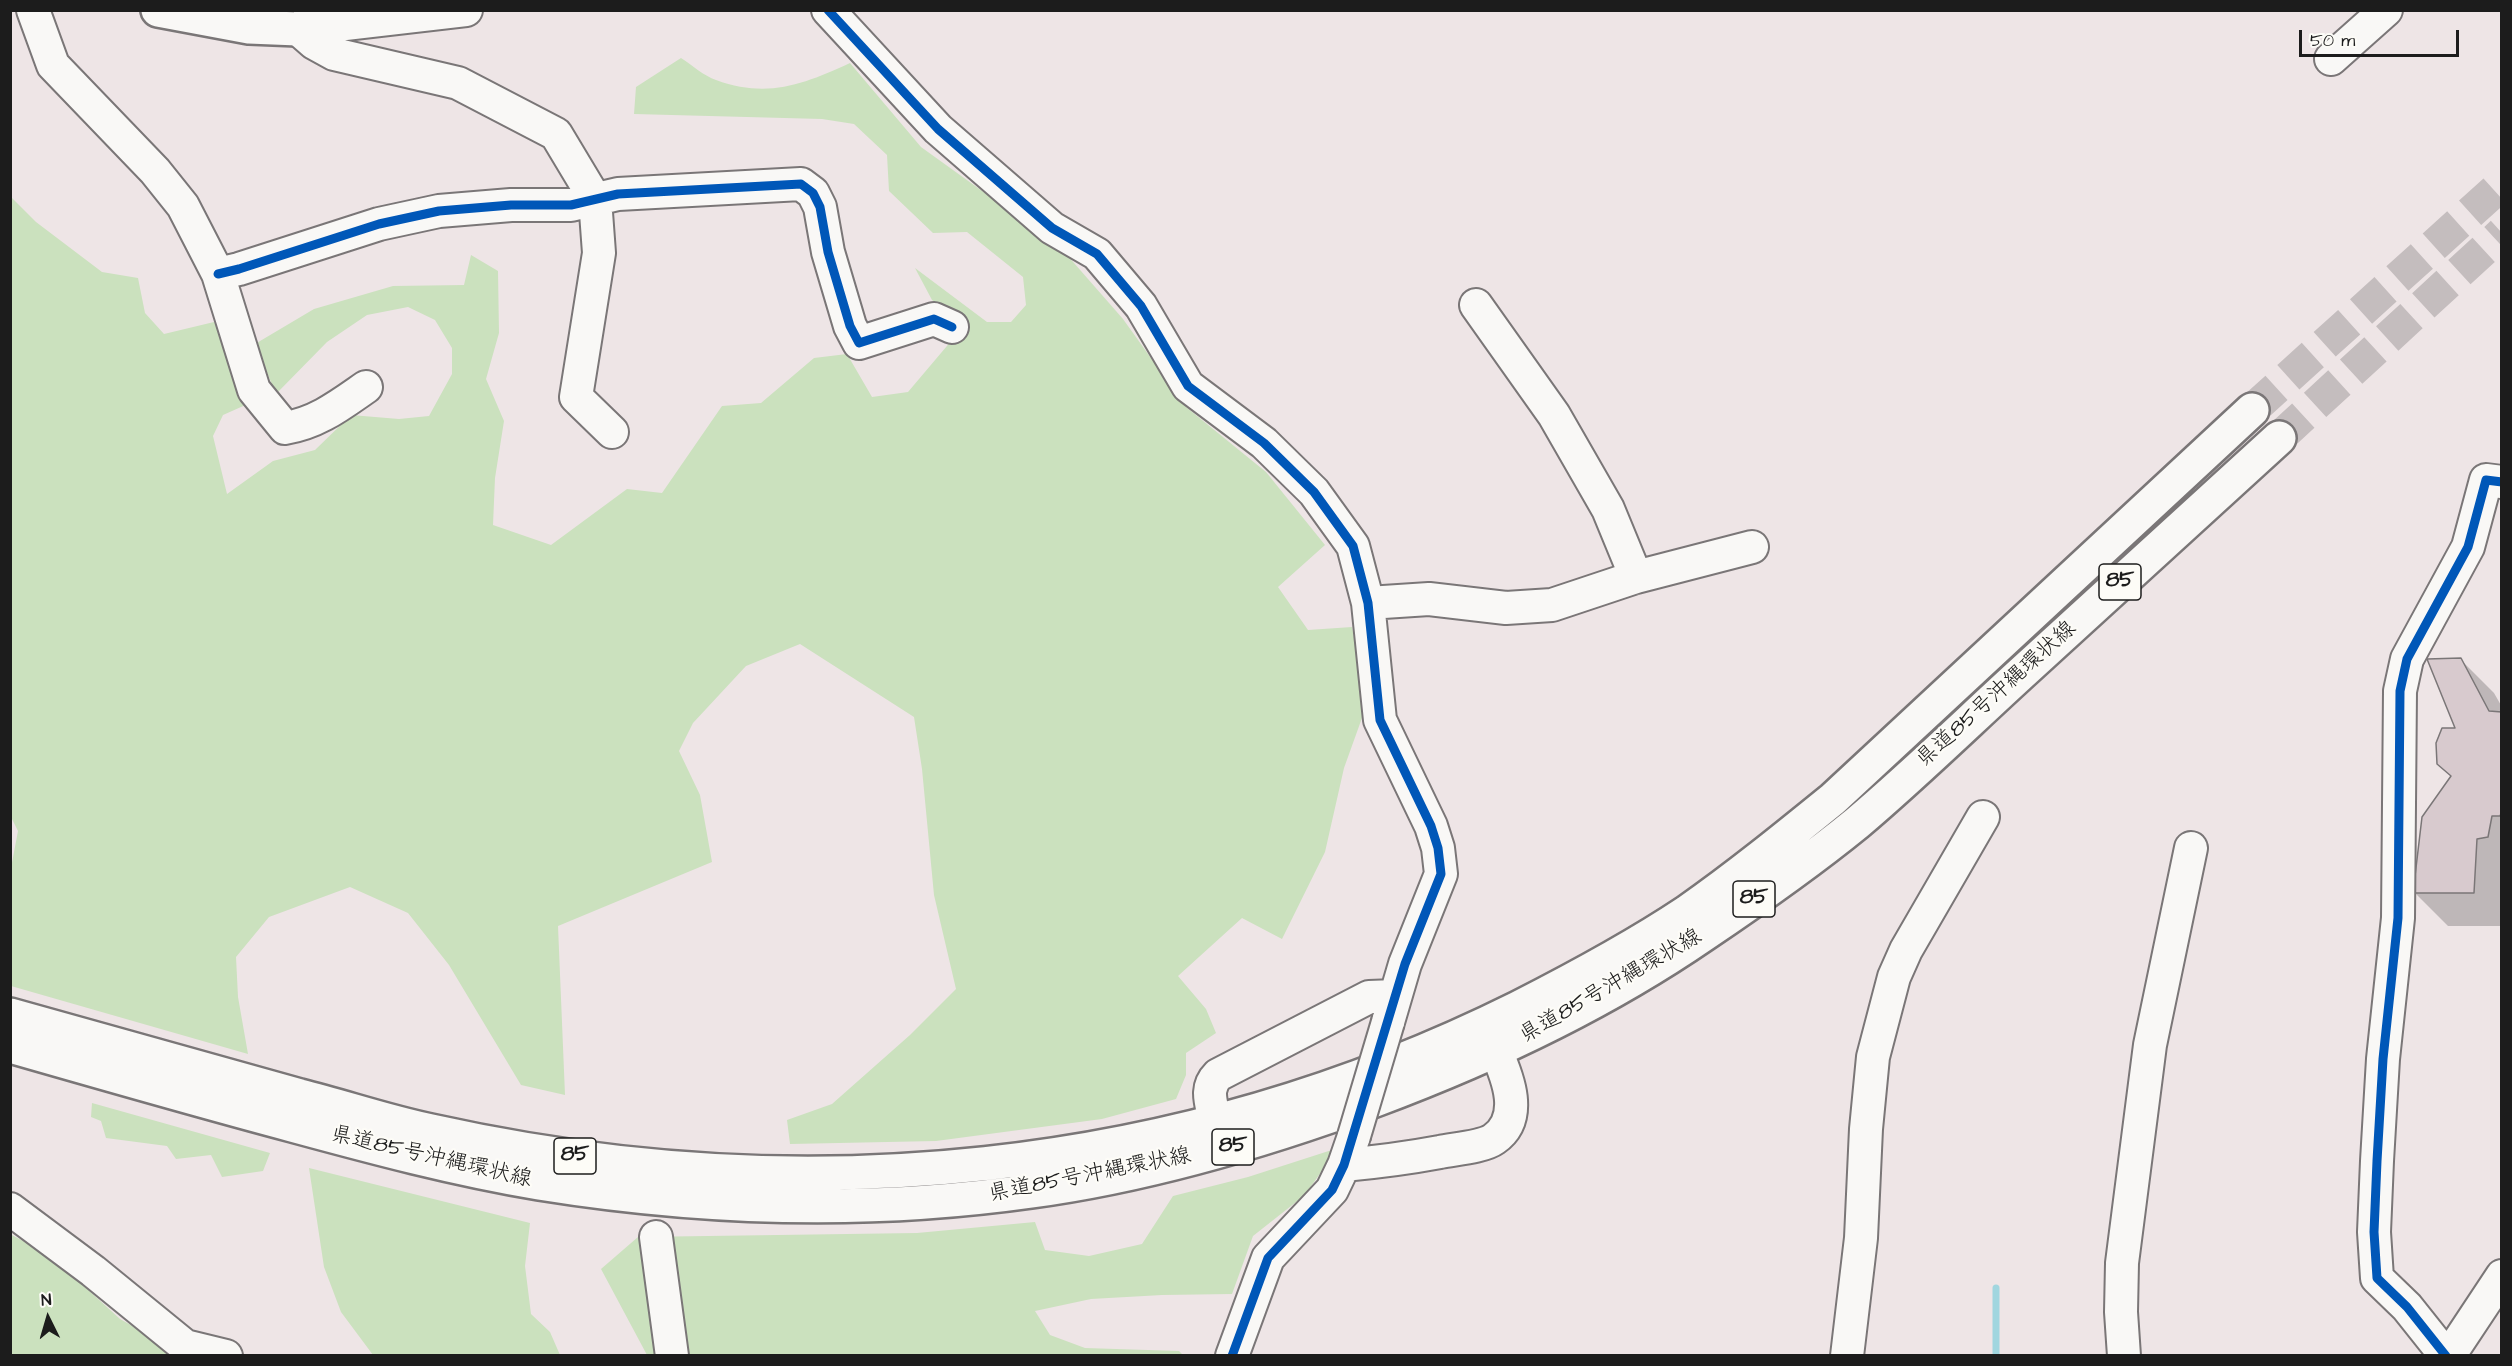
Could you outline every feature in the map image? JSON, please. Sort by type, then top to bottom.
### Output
[{"type":"main road","points":[[158,10],[249,27],[298,29],[335,10]]},
{"type":"main road","name":"県道85号沖縄環状線","points":[[10,1015],[430,1131],[642,1166],[739,1173],[929,1170],[1026,1160],[1153,1138],[1215,1122],[1309,1095],[1403,1060],[1529,1002],[1624,950],[1704,899],[1833,800],[2252,410]]},
{"type":"main road","name":"県道85号沖縄環状線","points":[[10,1046],[155,1088],[426,1161],[537,1182],[647,1198],[740,1205],[930,1201],[1032,1191],[1083,1183],[1227,1149],[1320,1121],[1412,1087],[1509,1045],[1569,1016],[1636,978],[1735,912],[1858,822],[2279,438]]},
{"type":"street","points":[[33,10],[52,65],[155,171],[183,206],[218,274],[254,390],[285,428],[302,425],[327,414],[366,387]]},
{"type":"street","points":[[298,29],[466,10]]},
{"type":"street","points":[[828,10],[938,129],[1052,228],[1097,254],[1141,306],[1188,386],[1264,443],[1314,492],[1353,546],[1368,603],[1380,720],[1431,826],[1438,848],[1441,874],[1392,1009],[1349,1151],[1332,1190],[1268,1257],[1232,1356]]},
{"type":"street","points":[[2331,59],[2385,10]]},
{"type":"street","points":[[298,29],[314,43],[334,54],[458,83],[556,134],[595,199],[599,253],[576,397],[612,432]]},
{"type":"street","points":[[218,274],[380,224],[439,211],[511,205],[571,205],[618,194],[801,184],[813,193],[820,207],[828,252],[850,326],[858,343],[934,319],[952,327]]},
{"type":"street","points":[[1476,305],[1554,416],[1608,509],[1636,577]]},
{"type":"street","points":[[2502,482],[2486,480],[2468,547],[2407,658],[2400,691],[2398,918],[2385,1036],[2374,1233],[2377,1278],[2407,1307],[2447,1356],[2502,1276]]},
{"type":"street","points":[[1368,603],[1429,599],[1506,608],[1552,605],[1619,585],[1636,577],[1752,547]]},
{"type":"street","points":[[1847,1356],[1861,1238],[1866,1129],[1873,1057],[1894,977],[1906,950],[1983,817]]},
{"type":"street","points":[[2124,1356],[2121,1312],[2122,1263],[2141,1113],[2150,1045],[2191,848]]},
{"type":"street","points":[[1215,1122],[1209,1090],[1210,1082],[1218,1075],[1369,997],[1392,1009]]},
{"type":"street","points":[[1349,1151],[1389,1161],[1493,1140],[1505,1126],[1511,1112],[1509,1045]]},
{"type":"street","points":[[10,1209],[93,1271],[185,1346],[226,1356]]},
{"type":"street","points":[[656,1236],[672,1356]]},
{"type":"green space","points":[[681,58],[712,78],[735,86],[769,89],[801,83],[850,63],[921,147],[1060,247],[1123,319],[1186,407],[1266,472],[1325,545],[1278,587],[1308,630],[1352,627],[1367,704],[1344,768],[1325,852],[1282,939],[1242,918],[1178,976],[1206,1009],[1216,1033],[1186,1053],[1186,1075],[1176,1099],[1102,1119],[936,1141],[790,1144],[787,1120],[832,1104],[910,1035],[956,989],[934,895],[922,769],[914,717],[800,644],[746,666],[693,723],[679,751],[700,795],[712,862],[558,926],[565,1095],[521,1085],[449,965],[408,913],[350,887],[269,917],[236,957],[238,997],[248,1054],[11,986],[10,873],[18,831],[10,815],[11,197],[36,222],[102,272],[138,278],[145,313],[164,334],[214,322],[250,403],[223,415],[213,436],[227,494],[273,461],[315,450],[351,415],[399,419],[429,416],[452,374],[452,348],[435,320],[408,307],[367,315],[327,342],[276,394],[255,344],[314,309],[393,286],[464,285],[471,255],[498,271],[499,333],[486,379],[504,421],[495,478],[493,525],[551,545],[627,489],[662,493],[722,406],[761,403],[814,358],[847,354],[872,397],[908,392],[952,340],[960,320],[932,300],[915,268],[987,322],[1011,322],[1026,305],[1023,277],[967,232],[933,233],[889,191],[887,155],[854,124],[822,119],[634,114],[636,87]]},
{"type":"green space","points":[[92,1103],[270,1153],[263,1171],[222,1177],[211,1155],[176,1159],[167,1146],[106,1138],[101,1121],[91,1117]]},
{"type":"green space","points":[[1338,1148],[1305,1195],[1253,1236],[1232,1294],[1091,1299],[1035,1311],[1050,1335],[1085,1348],[1179,1351],[1183,1355],[647,1355],[601,1269],[638,1237],[917,1233],[1035,1222],[1045,1250],[1089,1256],[1142,1244],[1173,1196],[1248,1177]]},
{"type":"green space","points":[[309,1168],[530,1223],[525,1266],[531,1314],[550,1332],[560,1355],[373,1355],[341,1312],[324,1267]]},
{"type":"green space","points":[[10,1234],[50,1255],[120,1319],[185,1355],[11,1355]]},
{"type":"building","points":[[2461,658],[2489,711],[2502,712],[2502,811],[2500,816],[2492,816],[2488,837],[2477,839],[2474,893],[2413,893],[2422,817],[2451,776],[2437,764],[2436,743],[2442,728],[2455,728],[2427,659]]},
{"type":"waterway","points":[[1996,1288],[1996,1356]]},
{"type":"tunnel","points":[[2252,410],[2502,184]]},
{"type":"tunnel","points":[[2279,438],[2502,233]]},
{"type":"cycle path","points":[[828,10],[938,129],[1052,228],[1097,254],[1141,306],[1188,386],[1264,443],[1314,492],[1353,546],[1368,603],[1380,720],[1431,826],[1438,848],[1441,874],[1405,964],[1344,1165],[1332,1190],[1268,1258],[1232,1356]]},
{"type":"cycle path","points":[[218,274],[379,224],[439,211],[511,205],[571,205],[618,194],[801,184],[813,193],[820,207],[828,252],[850,326],[859,343],[934,319],[952,327]]},
{"type":"cycle path","points":[[2446,1356],[2407,1307],[2377,1278],[2374,1232],[2377,1161],[2383,1059],[2398,918],[2400,691],[2407,659],[2468,547],[2486,480],[2502,482]]}]
